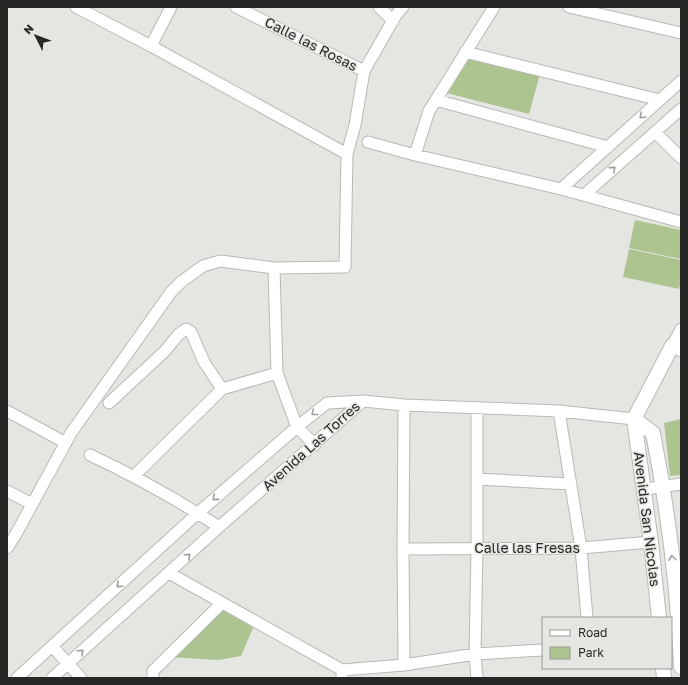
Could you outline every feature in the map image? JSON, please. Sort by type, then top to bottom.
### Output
[{"type":"street","points":[[76,7],[151,46],[347,154]]},
{"type":"street","points":[[151,46],[171,7]]},
{"type":"street","name":"Calle las Rosas","points":[[236,7],[364,71]]},
{"type":"street","points":[[379,7],[393,21]]},
{"type":"street","points":[[7,548],[71,433],[167,299],[181,282],[203,266],[220,261],[274,268],[345,267],[347,154],[355,125],[364,71],[393,21],[404,7]]},
{"type":"street","points":[[415,155],[429,111],[494,7]]},
{"type":"street","points":[[569,7],[614,12],[681,33]]},
{"type":"street","points":[[465,52],[660,100]]},
{"type":"street","points":[[561,189],[681,81]]},
{"type":"street","points":[[436,100],[608,147]]},
{"type":"street","points":[[584,195],[681,109]]},
{"type":"street","points":[[656,132],[681,158]]},
{"type":"street","points":[[368,142],[415,155],[561,189],[681,222]]},
{"type":"street","points":[[274,268],[277,373],[298,427],[315,445]]},
{"type":"street","points":[[109,402],[164,352],[179,334],[186,329],[191,332],[204,362],[222,390]]},
{"type":"street","points":[[364,401],[477,409],[558,411],[634,419],[675,352],[681,329]]},
{"type":"street","points":[[134,476],[222,390],[277,373]]},
{"type":"street","name":"Avenida Las Torres","points":[[16,678],[198,513],[327,403],[364,401]]},
{"type":"street","name":"Avenida Las Torres","points":[[52,678],[219,527],[364,401]]},
{"type":"street","points":[[404,405],[404,665]]},
{"type":"street","points":[[477,409],[475,654],[477,678]]},
{"type":"street","points":[[7,411],[66,443]]},
{"type":"street","points":[[558,411],[581,548],[587,617]]},
{"type":"street","name":"Avenida San Nicolas","points":[[634,419],[653,433],[663,486],[679,615],[681,667]]},
{"type":"street","name":"Avenida San Nicolas","points":[[634,419],[645,489],[659,617]]},
{"type":"street","points":[[90,455],[134,476],[198,513],[219,527]]},
{"type":"street","points":[[477,479],[571,484]]},
{"type":"street","points":[[645,489],[681,484]]},
{"type":"street","points":[[7,491],[32,504]]},
{"type":"street","name":"Calle las Fresas","points":[[403,549],[581,548],[651,542]]},
{"type":"street","points":[[169,573],[342,674],[475,654],[542,650]]},
{"type":"street","points":[[153,678],[153,671],[222,603]]},
{"type":"street","points":[[52,646],[81,678]]},
{"type":"green space","points":[[467,56],[540,74],[529,114],[443,92]]},
{"type":"green space","points":[[635,220],[681,230],[681,259],[629,248]]},
{"type":"green space","points":[[629,249],[681,260],[681,279],[679,289],[623,277]]},
{"type":"green space","points":[[681,419],[681,475],[670,476],[664,423]]},
{"type":"green space","points":[[221,608],[253,628],[241,656],[218,660],[169,657]]}]
